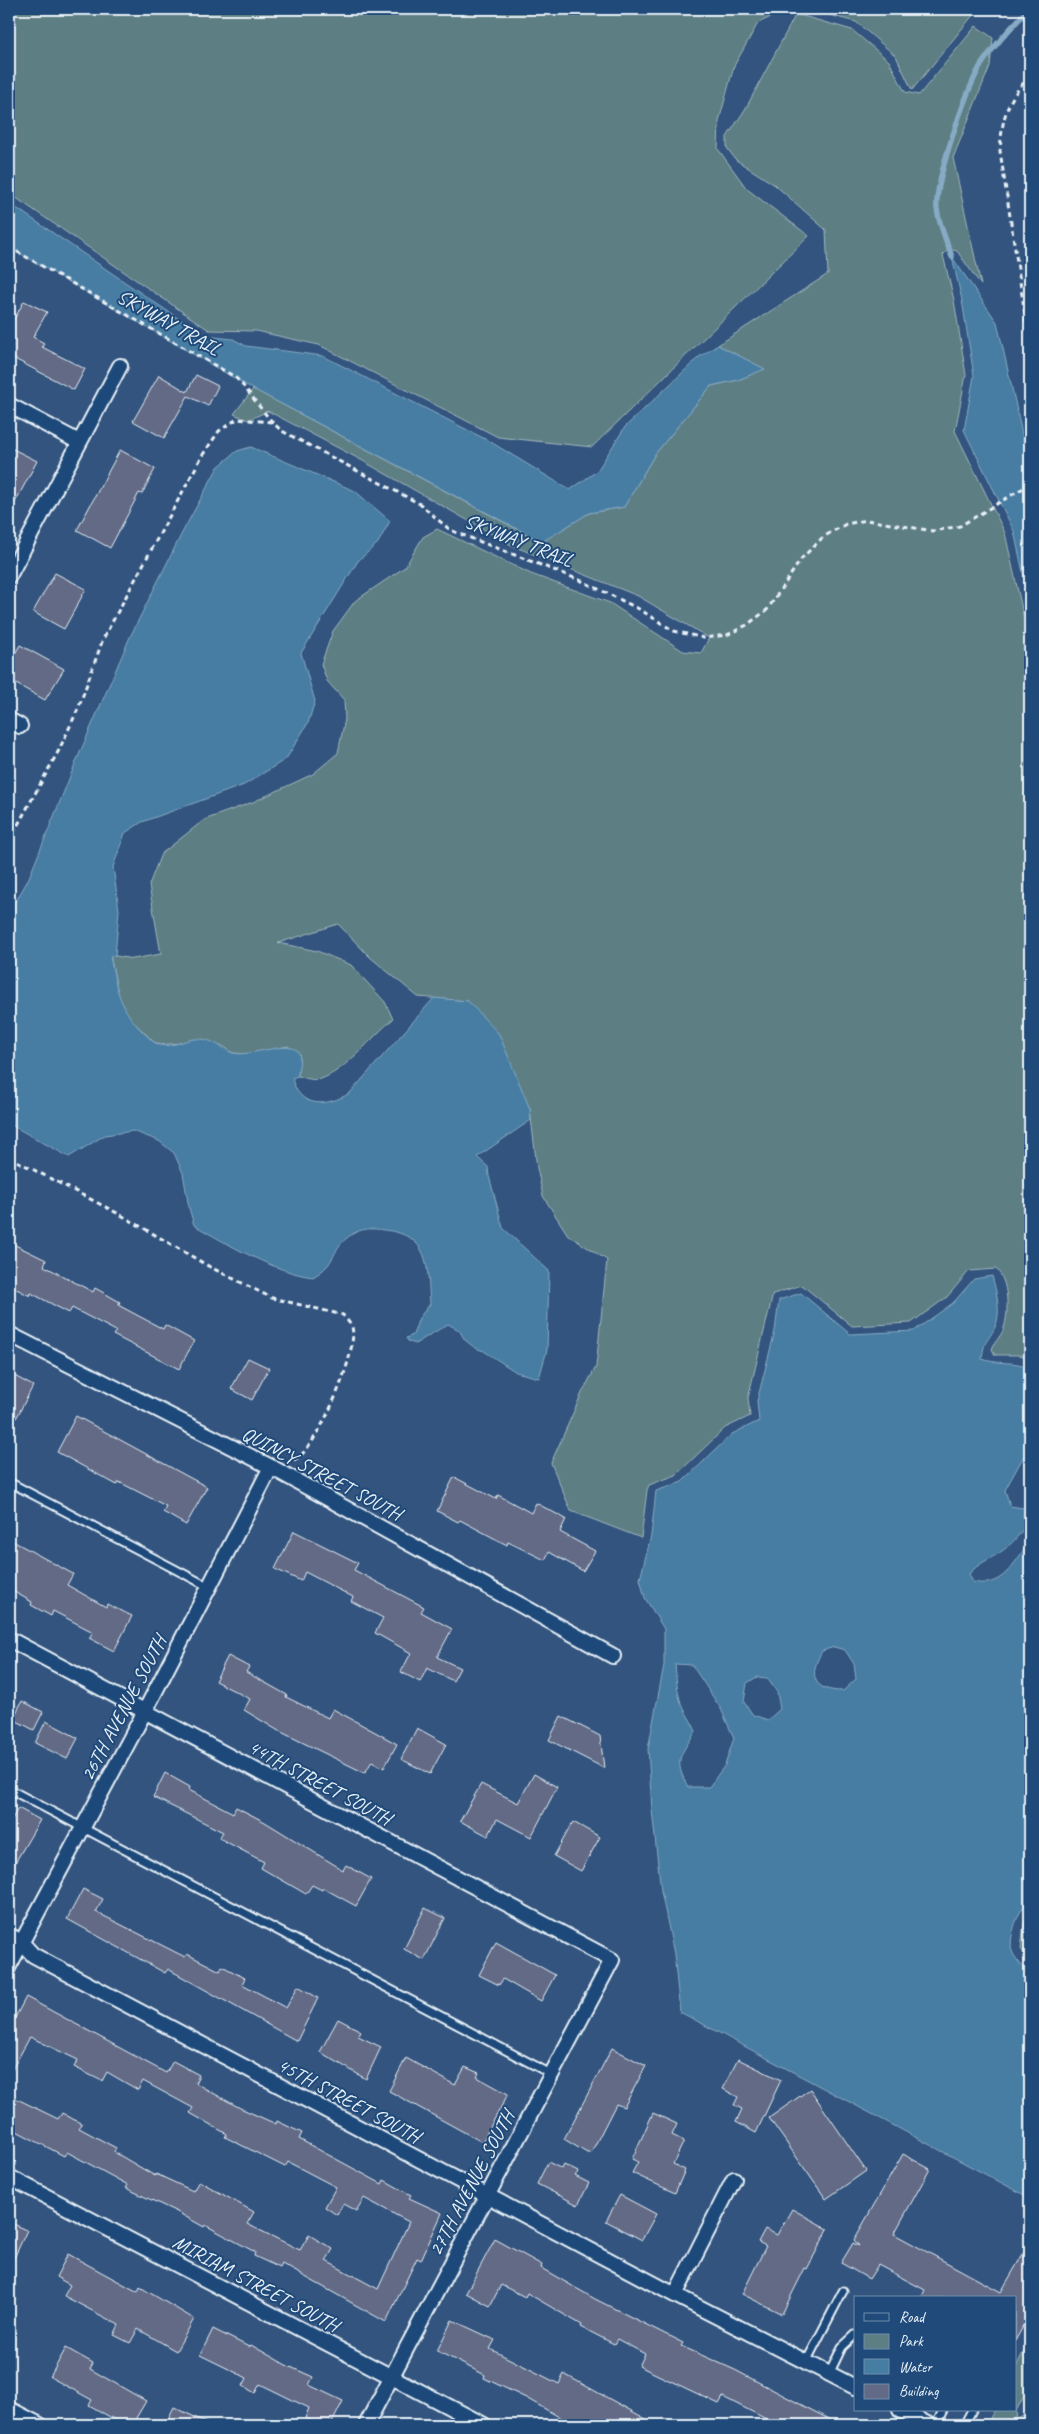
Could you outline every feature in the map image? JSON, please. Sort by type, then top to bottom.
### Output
[{"type":"street","points":[[9,576],[120,366]]},
{"type":"street","points":[[9,405],[79,442]]},
{"type":"street","name":"QUINCY STREET SOUTH","points":[[9,1334],[271,1467],[613,1656]]},
{"type":"street","name":"26TH AVENUE SOUTH","points":[[9,1966],[15,1939],[83,1827],[271,1467]]},
{"type":"street","name":"44TH STREET SOUTH","points":[[9,1639],[612,1960]]},
{"type":"street","name":"45TH STREET SOUTH","points":[[15,1939],[33,1955],[487,2196],[854,2387]]},
{"type":"street","name":"27TH AVENUE SOUTH","points":[[366,2425],[612,1960]]},
{"type":"street","name":"MIRIAM STREET SOUTH","points":[[9,2177],[484,2425]]},
{"type":"street","points":[[675,2295],[734,2179]]},
{"type":"street","points":[[9,2408],[40,2425]]},
{"type":"street","points":[[904,2412],[929,2425]]},
{"type":"lane","points":[[9,1482],[209,1587]]},
{"type":"lane","points":[[9,1789],[552,2074]]},
{"type":"lane","points":[[806,2362],[843,2290]]},
{"type":"lane","points":[[828,2374],[842,2347],[854,2336]]},
{"type":"lane","points":[[936,2425],[942,2412]]},
{"type":"lane","points":[[964,2425],[971,2412]]},
{"type":"path","points":[[1030,76],[1014,94],[1006,110],[1002,122],[1000,151],[1030,347]]},
{"type":"path","name":"SKYWAY TRAIL","points":[[9,247],[235,377],[251,392],[271,422],[282,431],[420,504],[450,530],[582,581],[639,609],[674,631],[704,638],[727,635],[748,626],[767,610],[802,558],[823,537],[846,524],[867,520],[933,531],[960,526],[1030,484]]},
{"type":"path","points":[[9,842],[63,742],[78,709],[103,639],[202,456],[219,431],[237,419],[271,422]]},
{"type":"path","points":[[9,1157],[121,1215],[210,1267],[272,1298],[343,1315],[352,1327],[351,1345],[335,1398],[320,1430],[296,1460],[271,1467]]},
{"type":"green space","points":[[9,9],[788,9],[758,23],[734,66],[719,121],[718,149],[747,189],[809,236],[592,447],[498,437],[319,345],[256,331],[209,330],[9,193]]},
{"type":"green space","points":[[806,9],[978,9],[912,90],[896,56],[856,22]]},
{"type":"green space","points":[[796,14],[852,30],[889,61],[905,92],[919,95],[976,26],[993,38],[990,66],[953,158],[981,285],[957,251],[949,249],[943,255],[954,300],[966,375],[955,431],[1005,533],[1030,645],[1030,1359],[1020,1355],[995,1355],[992,1349],[1003,1331],[1007,1314],[1006,1289],[996,1269],[969,1271],[947,1297],[911,1323],[852,1326],[802,1285],[773,1294],[748,1398],[750,1416],[725,1428],[676,1475],[649,1485],[641,1538],[571,1511],[551,1463],[582,1393],[596,1367],[607,1260],[568,1235],[543,1196],[537,1168],[530,1109],[468,1001],[418,997],[370,957],[338,924],[278,943],[317,951],[351,965],[385,1002],[393,1019],[340,1068],[318,1080],[298,1076],[299,1055],[288,1046],[251,1054],[233,1053],[223,1046],[180,1043],[161,1045],[154,1042],[127,1016],[119,998],[110,955],[133,959],[161,954],[149,885],[161,854],[204,820],[253,802],[313,774],[338,753],[345,719],[344,700],[327,681],[321,664],[333,631],[355,601],[405,567],[423,537],[437,529],[531,574],[610,603],[683,651],[701,653],[709,638],[638,596],[513,546],[363,461],[268,411],[248,420],[234,414],[253,389],[541,542],[589,513],[624,507],[655,454],[711,386],[738,380],[764,369],[718,345],[828,274],[826,230],[775,185],[736,160],[727,148],[727,137],[746,108]]},
{"type":"green space","points":[[1030,1910],[1030,1963],[1021,1949],[1024,1923]]},
{"type":"green space","points":[[1030,2339],[1030,2385],[1016,2411],[1016,2367]]},
{"type":"green space","points":[[1016,2411],[1017,2420],[1024,2415],[1028,2425],[987,2425],[993,2412]]},
{"type":"water","points":[[9,203],[204,336],[233,339],[246,346],[323,356],[489,441],[570,490],[597,471],[625,427],[699,357],[718,345],[765,369],[738,380],[711,386],[655,454],[624,507],[589,513],[542,542],[253,389],[9,247]]},
{"type":"water","points":[[952,257],[997,322],[1018,415],[1030,473],[1030,605],[1014,531],[964,430],[974,376],[962,300]]},
{"type":"water","points":[[251,447],[355,491],[390,521],[378,543],[358,561],[301,653],[315,701],[308,723],[286,759],[244,785],[142,822],[125,833],[113,867],[119,910],[115,956],[110,956],[117,989],[124,1007],[136,1025],[154,1042],[160,1045],[165,1046],[202,1039],[211,1041],[233,1053],[240,1054],[288,1047],[295,1049],[299,1053],[300,1058],[298,1076],[292,1078],[296,1088],[307,1100],[323,1103],[341,1098],[350,1093],[434,998],[468,1001],[499,1034],[530,1109],[531,1120],[477,1157],[488,1167],[503,1228],[549,1271],[547,1350],[539,1378],[516,1372],[484,1351],[475,1348],[465,1340],[459,1330],[448,1324],[415,1344],[408,1341],[406,1338],[413,1335],[419,1318],[430,1304],[427,1265],[424,1255],[411,1238],[380,1229],[359,1231],[342,1243],[325,1269],[313,1277],[284,1270],[252,1256],[194,1225],[183,1173],[174,1153],[159,1141],[133,1131],[105,1135],[69,1157],[13,1126],[9,1111],[9,913],[28,880],[78,757],[130,637],[182,533],[218,467],[237,451]]},
{"type":"water","points":[[992,1276],[998,1302],[997,1321],[993,1332],[985,1344],[982,1359],[1018,1364],[1030,1368],[1030,1445],[1005,1490],[1010,1506],[1030,1509],[1029,1515],[1025,1527],[1012,1543],[976,1567],[969,1574],[973,1582],[992,1582],[1012,1567],[1028,1544],[1030,1552],[1030,1900],[1022,1909],[1015,1923],[1011,1945],[1017,1960],[1030,1972],[1030,2198],[680,2012],[674,1954],[661,1891],[652,1810],[648,1749],[664,1665],[664,1629],[645,1598],[640,1579],[651,1536],[656,1491],[682,1482],[732,1434],[759,1421],[757,1401],[775,1331],[779,1300],[801,1293],[850,1334],[914,1331],[953,1303],[974,1279]],"holes":[[[834,1647],[845,1650],[854,1664],[856,1679],[843,1691],[825,1688],[819,1685],[816,1680],[815,1668],[822,1651]],[[675,1664],[692,1665],[721,1709],[734,1738],[725,1765],[709,1787],[688,1787],[683,1778],[680,1758],[696,1731],[681,1703]],[[757,1677],[767,1678],[777,1692],[780,1709],[768,1720],[753,1715],[744,1702],[747,1683]]]},
{"type":"building","points":[[24,301],[47,312],[33,337],[44,343],[42,347],[85,369],[74,390],[9,356],[9,329]]},
{"type":"building","points":[[159,375],[187,392],[196,375],[218,386],[208,406],[188,396],[164,438],[133,421]]},
{"type":"building","points":[[9,447],[37,461],[9,514]]},
{"type":"building","points":[[120,450],[155,469],[142,494],[139,493],[110,548],[77,530]]},
{"type":"building","points":[[55,573],[86,589],[64,629],[33,612]]},
{"type":"building","points":[[20,645],[64,669],[45,700],[9,680],[9,664]]},
{"type":"building","points":[[9,1242],[46,1260],[44,1266],[93,1292],[95,1288],[120,1302],[118,1305],[163,1329],[165,1325],[194,1341],[179,1369],[113,1335],[116,1331],[72,1308],[69,1313],[31,1293],[30,1296],[9,1285]]},
{"type":"building","points":[[248,1358],[269,1368],[252,1400],[231,1389]]},
{"type":"building","points":[[9,1373],[33,1386],[9,1432]]},
{"type":"building","points":[[76,1416],[207,1487],[186,1525],[163,1512],[166,1506],[119,1482],[117,1485],[57,1452]]},
{"type":"building","points":[[454,1477],[496,1499],[498,1495],[531,1513],[536,1503],[566,1519],[560,1532],[595,1551],[583,1571],[549,1552],[545,1560],[508,1542],[507,1545],[460,1520],[458,1522],[437,1511]]},
{"type":"building","points":[[294,1531],[358,1563],[354,1570],[424,1607],[421,1612],[452,1629],[437,1657],[460,1668],[453,1681],[427,1668],[420,1682],[401,1672],[411,1653],[375,1633],[383,1618],[351,1601],[353,1597],[305,1572],[301,1581],[275,1569]]},
{"type":"building","points":[[9,1539],[73,1574],[67,1585],[106,1607],[107,1604],[132,1616],[114,1651],[89,1638],[93,1632],[53,1611],[51,1616],[31,1605],[32,1602],[9,1589]]},
{"type":"building","points":[[228,1656],[249,1667],[246,1672],[287,1695],[286,1697],[328,1718],[333,1709],[397,1744],[384,1768],[372,1761],[365,1773],[277,1730],[244,1710],[250,1699],[215,1681]]},
{"type":"building","points":[[22,1701],[43,1712],[34,1730],[13,1719]]},
{"type":"building","points":[[561,1716],[600,1736],[604,1768],[549,1740]]},
{"type":"building","points":[[46,1721],[78,1738],[67,1759],[35,1743]]},
{"type":"building","points":[[417,1728],[446,1744],[430,1774],[401,1759]]},
{"type":"building","points":[[165,1773],[190,1787],[189,1790],[233,1813],[236,1807],[265,1822],[343,1870],[346,1865],[371,1879],[356,1906],[323,1888],[322,1890],[312,1885],[306,1894],[261,1868],[264,1862],[219,1838],[223,1832],[153,1797]]},
{"type":"building","points":[[534,1774],[557,1787],[531,1837],[497,1819],[488,1836],[460,1821],[481,1784],[518,1803]]},
{"type":"building","points":[[18,1808],[40,1820],[9,1873],[9,1825]]},
{"type":"building","points":[[573,1822],[600,1837],[581,1871],[554,1856]]},
{"type":"building","points":[[83,1889],[103,1899],[96,1912],[185,1957],[187,1954],[220,1971],[222,1966],[245,1978],[242,1984],[286,2008],[298,1986],[318,1998],[297,2041],[168,1969],[165,1973],[67,1919]]},
{"type":"building","points":[[425,1908],[445,1918],[424,1960],[404,1949]]},
{"type":"building","points":[[496,1942],[555,1975],[541,2001],[503,1979],[499,1985],[479,1975]]},
{"type":"building","points":[[26,1997],[166,2073],[173,2061],[199,2075],[195,2083],[240,2108],[276,2124],[277,2121],[302,2133],[299,2139],[382,2184],[384,2180],[411,2195],[409,2198],[442,2213],[421,2260],[417,2258],[386,2322],[282,2264],[280,2268],[254,2256],[255,2252],[205,2225],[204,2227],[126,2188],[128,2185],[67,2152],[64,2156],[9,2127],[9,2095],[58,2119],[62,2113],[82,2124],[79,2128],[116,2148],[114,2152],[155,2176],[156,2174],[193,2191],[199,2181],[254,2212],[247,2224],[300,2250],[309,2235],[333,2249],[326,2261],[378,2289],[409,2222],[364,2198],[356,2211],[343,2204],[337,2215],[325,2207],[336,2187],[288,2162],[285,2167],[225,2137],[227,2134],[190,2113],[193,2108],[143,2081],[138,2090],[107,2072],[102,2081],[74,2067],[78,2060],[30,2037],[9,2075],[9,2029]]},
{"type":"building","points":[[338,2019],[361,2031],[358,2036],[381,2047],[366,2079],[320,2052]]},
{"type":"building","points":[[612,2048],[646,2066],[624,2107],[616,2104],[591,2153],[587,2153],[564,2139]]},
{"type":"building","points":[[406,2058],[455,2085],[465,2067],[479,2073],[477,2077],[508,2094],[482,2142],[389,2091]]},
{"type":"building","points":[[738,2059],[781,2080],[756,2133],[736,2122],[742,2109],[734,2105],[738,2097],[723,2089]]},
{"type":"building","points":[[810,2089],[866,2171],[826,2199],[769,2118]]},
{"type":"building","points":[[653,2113],[677,2124],[672,2135],[684,2141],[673,2164],[685,2170],[675,2193],[632,2173],[638,2162],[632,2159]]},
{"type":"building","points":[[903,2154],[930,2169],[894,2234],[1001,2292],[1030,2242],[1030,2314],[1016,2339],[1016,2296],[922,2296],[925,2290],[878,2265],[869,2279],[841,2263],[853,2243],[859,2246],[854,2240]]},
{"type":"building","points":[[548,2162],[562,2169],[564,2165],[578,2172],[575,2176],[589,2183],[578,2205],[537,2184]]},
{"type":"building","points":[[620,2195],[656,2214],[642,2240],[606,2221]]},
{"type":"building","points":[[792,2209],[828,2229],[807,2269],[805,2268],[782,2314],[742,2294],[766,2246],[758,2242],[765,2229],[777,2235]]},
{"type":"building","points":[[9,2222],[27,2230],[9,2269]]},
{"type":"building","points":[[495,2239],[542,2265],[541,2268],[595,2299],[683,2343],[681,2346],[735,2370],[840,2425],[778,2425],[723,2397],[719,2404],[639,2366],[645,2354],[617,2339],[614,2344],[581,2327],[582,2325],[527,2293],[525,2297],[501,2285],[490,2306],[466,2293]]},
{"type":"building","points":[[68,2254],[138,2292],[140,2287],[194,2319],[176,2351],[138,2329],[130,2343],[114,2335],[119,2325],[64,2296],[70,2285],[56,2277]]},
{"type":"building","points":[[452,2320],[495,2340],[490,2349],[559,2384],[564,2374],[657,2425],[573,2425],[526,2398],[484,2378],[485,2375],[437,2351]]},
{"type":"building","points":[[213,2329],[249,2347],[251,2345],[286,2365],[313,2377],[309,2385],[343,2401],[331,2425],[321,2425],[305,2418],[309,2408],[260,2384],[255,2393],[243,2386],[247,2378],[200,2355]]},
{"type":"building","points":[[66,2348],[93,2363],[90,2369],[146,2401],[132,2425],[124,2425],[89,2405],[92,2400],[50,2377]]},
{"type":"building","points":[[174,2407],[211,2425],[165,2425]]},
{"type":"waterway","points":[[952,257],[941,227],[937,209],[940,179],[952,137],[980,67],[1009,29],[1029,9]]}]
